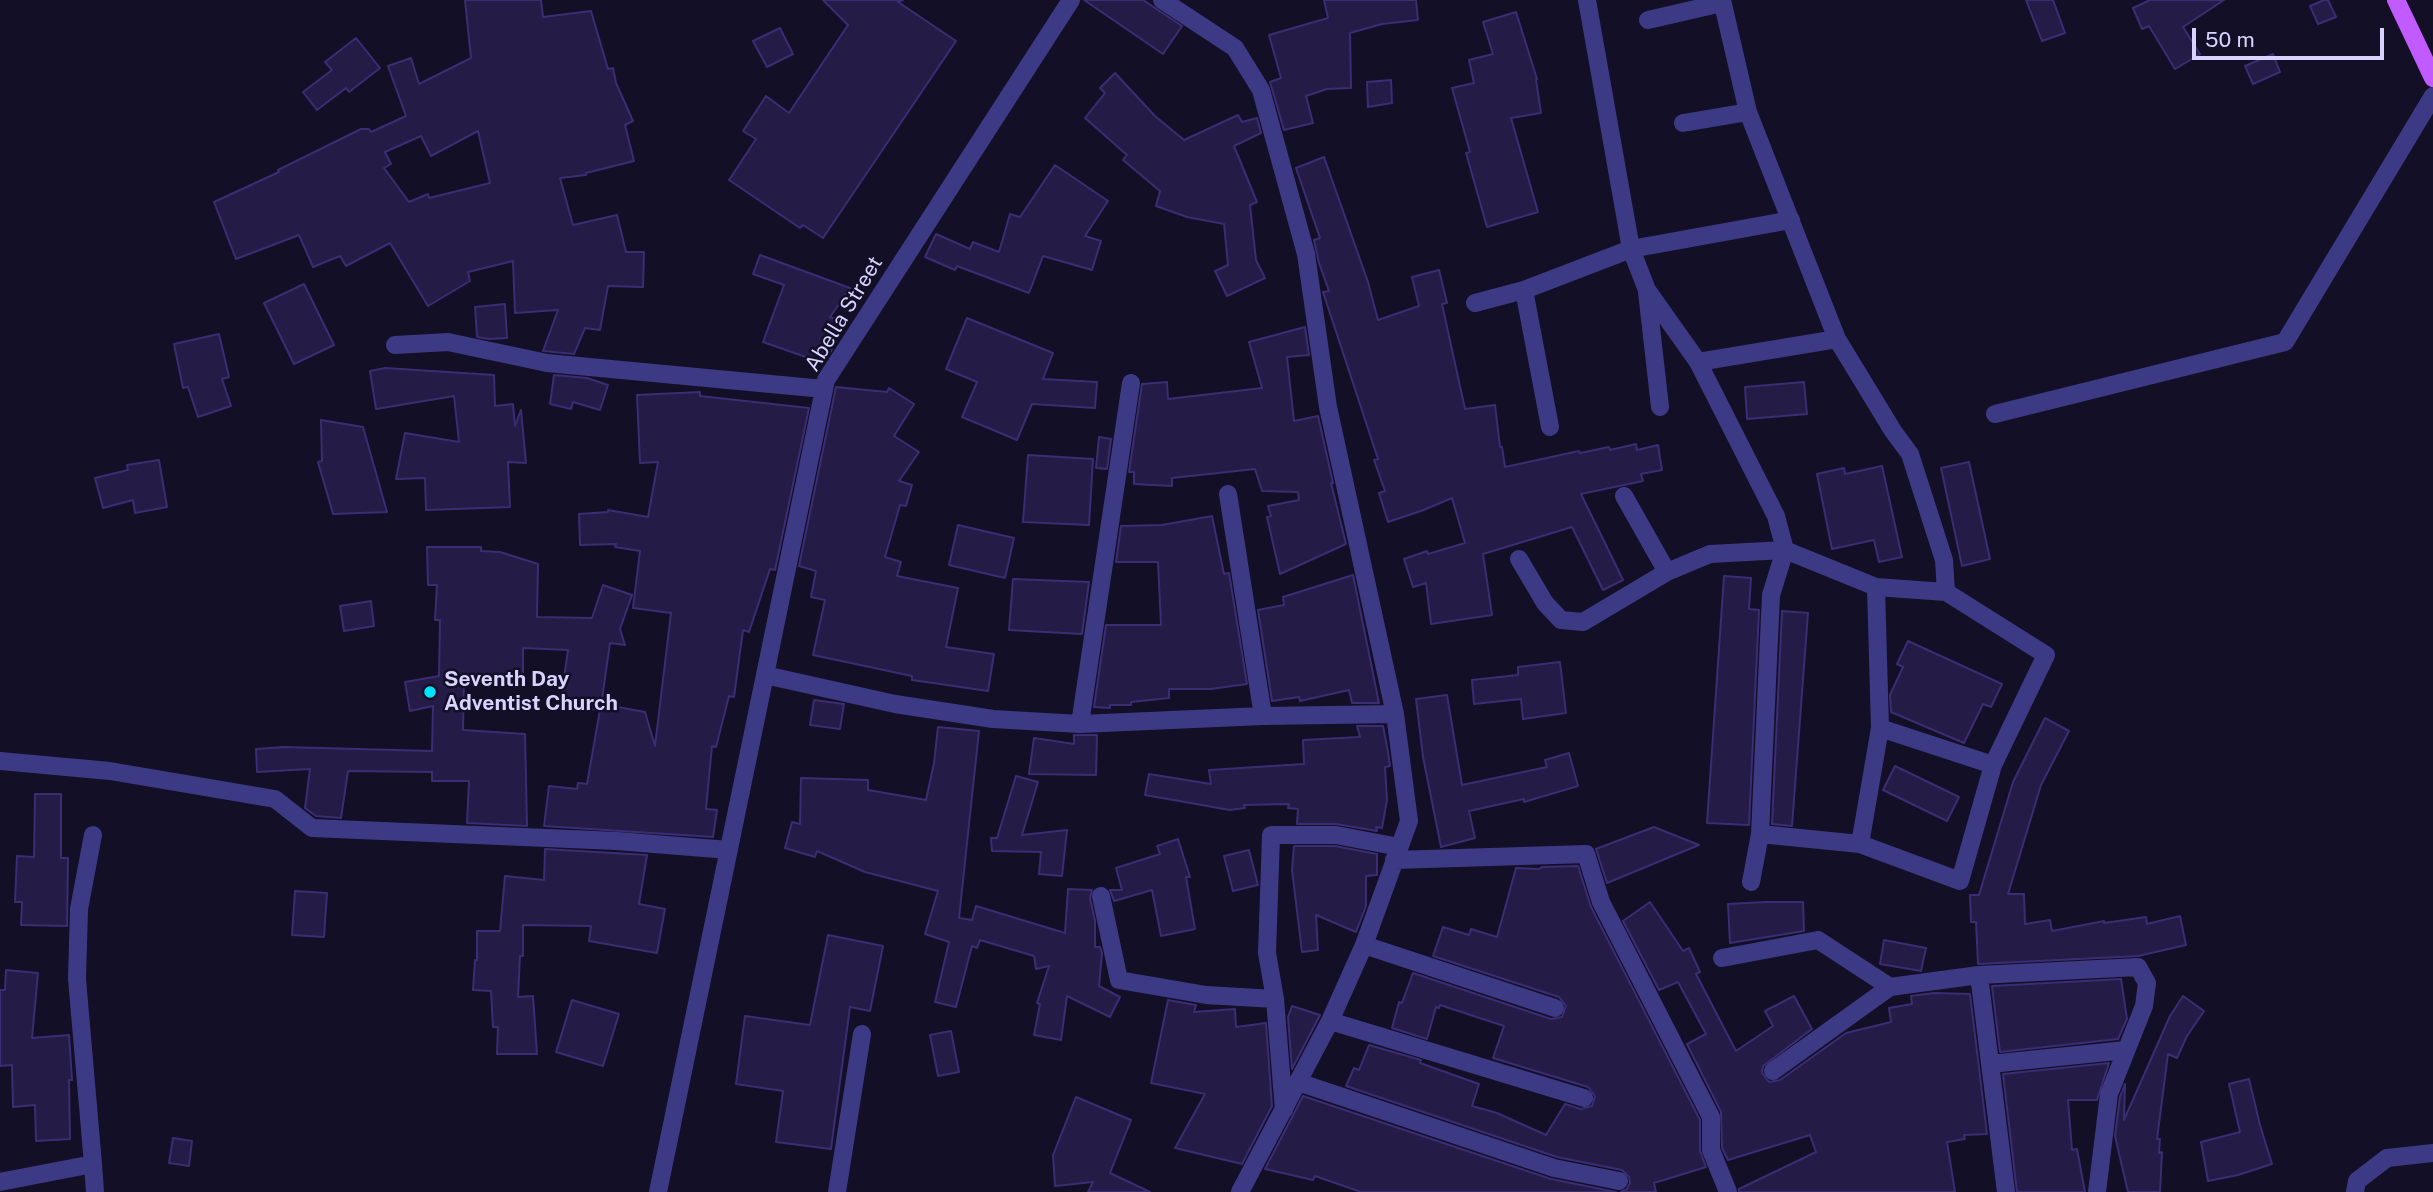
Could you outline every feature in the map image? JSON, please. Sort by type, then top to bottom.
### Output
[{"type":"main road","points":[[2396,0],[2433,78]]},
{"type":"street","points":[[1162,0],[1235,48],[1261,90],[1306,254],[1328,407],[1395,715],[1409,821],[1364,945],[1330,1021],[1240,1192]]},
{"type":"street","points":[[1587,0],[1631,249],[1647,290],[1698,362],[1776,516],[1785,550],[1771,595],[1759,834],[1751,882]]},
{"type":"street","points":[[1648,20],[1722,1],[1748,112],[1837,339],[1910,454],[1944,560],[1946,592]]},
{"type":"street","name":"Abella Street","points":[[658,1192],[826,380],[1062,3]]},
{"type":"street","points":[[1995,414],[2285,342],[2433,96]]},
{"type":"street","points":[[1683,123],[1748,112]]},
{"type":"street","points":[[1475,303],[1524,290],[1631,249],[1791,220]]},
{"type":"street","points":[[1524,290],[1550,427]]},
{"type":"street","points":[[1647,290],[1660,407]]},
{"type":"street","points":[[1698,362],[1837,339]]},
{"type":"street","points":[[395,345],[448,342],[547,363],[824,389]]},
{"type":"street","points":[[1080,724],[1130,383]]},
{"type":"street","points":[[1228,494],[1263,716]]},
{"type":"street","points":[[1624,496],[1667,572]]},
{"type":"street","points":[[1519,559],[1545,604],[1561,620],[1583,622],[1667,572],[1710,554],[1785,550],[1876,587],[1946,592],[2046,655],[1993,765],[1960,881],[1860,844],[1759,834]]},
{"type":"street","points":[[1860,844],[1880,728],[1876,587]]},
{"type":"street","points":[[765,675],[907,706],[993,719],[1080,724],[1263,716],[1395,715]]},
{"type":"street","points":[[1880,728],[1993,765]]},
{"type":"street","points":[[0,761],[110,771],[275,799],[312,828],[617,841],[729,850]]},
{"type":"street","points":[[93,835],[79,909],[77,979],[95,1192]]},
{"type":"street","points":[[1284,1110],[1275,999],[1267,953],[1271,835],[1336,835],[1397,854],[1586,854],[1601,902],[1711,1117],[1711,1150],[1728,1192]]},
{"type":"street","points":[[1101,897],[1119,979],[1206,995],[1275,999]]},
{"type":"street","points":[[1722,958],[1818,940],[1890,987]]},
{"type":"street","points":[[1364,945],[1555,1008]]},
{"type":"street","points":[[1773,1071],[1890,987],[1979,975],[2138,967],[2147,983],[2144,1006],[2109,1094],[2097,1192]]},
{"type":"street","points":[[1979,975],[2006,1192]]},
{"type":"street","points":[[1330,1021],[1584,1098]]},
{"type":"street","points":[[837,1192],[862,1034]]},
{"type":"street","points":[[1990,1064],[2126,1050]]},
{"type":"street","points":[[1298,1082],[1554,1168],[1619,1181]]},
{"type":"street","points":[[2355,1192],[2357,1181],[2387,1158],[2433,1153]]},
{"type":"street","points":[[0,1182],[93,1164]]},
{"type":"building","points":[[465,0],[541,0],[543,17],[591,11],[608,69],[613,68],[616,83],[633,121],[625,125],[634,161],[586,175],[560,178],[573,225],[617,215],[626,252],[644,252],[643,287],[608,286],[600,330],[585,328],[574,354],[543,351],[558,310],[515,313],[513,261],[468,272],[470,281],[428,306],[390,243],[346,266],[340,256],[313,267],[299,235],[236,259],[214,202],[361,129],[369,129],[371,132],[406,116],[388,66],[411,58],[419,84],[471,58]],"holes":[[[478,131],[490,183],[429,198],[428,194],[409,202],[384,168],[391,164],[385,152],[421,136],[431,156]]]},
{"type":"building","points":[[823,0],[903,0],[898,2],[956,41],[823,238],[803,225],[800,228],[729,180],[756,139],[743,131],[766,96],[789,113],[848,25]]},
{"type":"building","points":[[1084,0],[1143,0],[1182,26],[1163,54]]},
{"type":"building","points":[[1324,0],[1416,0],[1418,20],[1382,24],[1350,33],[1351,88],[1327,89],[1306,96],[1313,123],[1284,130],[1270,82],[1281,78],[1269,35],[1328,18]]},
{"type":"building","points":[[2026,0],[2053,0],[2065,33],[2042,41]]},
{"type":"building","points":[[2150,0],[2224,0],[2183,27],[2200,54],[2175,69],[2149,26],[2142,29],[2133,8]]},
{"type":"building","points":[[2328,0],[2336,17],[2318,24],[2310,6]]},
{"type":"building","points":[[1516,12],[1537,79],[1541,113],[1511,118],[1538,212],[1487,227],[1466,153],[1470,152],[1452,88],[1474,83],[1469,60],[1493,54],[1483,22]]},
{"type":"building","points":[[780,28],[793,54],[767,67],[753,41]]},
{"type":"building","points":[[356,38],[380,68],[349,92],[346,88],[317,110],[303,92],[332,70],[325,62]]},
{"type":"building","points":[[2273,54],[2280,72],[2253,84],[2245,66]]},
{"type":"building","points":[[1115,73],[1155,116],[1184,140],[1238,115],[1242,122],[1257,118],[1261,133],[1234,146],[1257,202],[1250,205],[1256,260],[1265,278],[1227,296],[1215,271],[1228,265],[1224,224],[1187,217],[1156,206],[1160,191],[1123,160],[1127,155],[1085,118],[1105,93],[1100,88]]},
{"type":"building","points":[[1391,80],[1392,103],[1368,107],[1367,82]]},
{"type":"building","points":[[1324,157],[1368,282],[1378,320],[1419,306],[1412,277],[1439,270],[1447,303],[1442,304],[1465,409],[1495,405],[1505,467],[1579,451],[1580,453],[1609,447],[1610,450],[1636,444],[1637,450],[1658,445],[1662,470],[1641,474],[1643,481],[1581,494],[1623,580],[1603,590],[1572,527],[1483,554],[1492,615],[1431,624],[1426,583],[1413,587],[1404,559],[1465,543],[1452,498],[1388,522],[1379,493],[1385,491],[1374,460],[1378,459],[1323,292],[1329,291],[1314,240],[1320,238],[1296,168]]},
{"type":"building","points":[[1055,165],[1108,201],[1085,236],[1101,241],[1092,270],[1043,256],[1029,293],[957,266],[955,270],[925,257],[936,234],[970,249],[973,242],[999,252],[1010,214],[1020,217]]},
{"type":"building","points":[[760,255],[850,288],[830,317],[842,321],[831,351],[823,363],[763,342],[784,285],[753,274]]},
{"type":"building","points":[[304,284],[334,345],[294,364],[264,303]]},
{"type":"building","points":[[505,304],[507,338],[477,337],[475,307]]},
{"type":"building","points":[[967,318],[1053,353],[1043,379],[1097,382],[1095,408],[1032,404],[1017,440],[962,417],[977,382],[946,369]]},
{"type":"building","points":[[1305,327],[1309,355],[1287,357],[1294,421],[1318,416],[1346,544],[1280,574],[1267,517],[1271,516],[1268,506],[1299,500],[1298,492],[1262,491],[1255,469],[1172,478],[1172,486],[1134,484],[1134,472],[1129,472],[1142,384],[1167,382],[1168,399],[1262,388],[1249,342]]},
{"type":"building","points":[[219,334],[229,377],[222,379],[231,406],[198,417],[188,387],[183,388],[174,344]]},
{"type":"building","points":[[385,368],[494,375],[495,406],[513,404],[515,426],[521,410],[526,463],[508,462],[510,507],[426,510],[425,478],[396,479],[405,433],[459,442],[454,396],[376,409],[370,371]]},
{"type":"building","points":[[554,375],[587,378],[608,385],[600,410],[573,402],[571,409],[550,404]]},
{"type":"building","points":[[1804,382],[1807,414],[1747,419],[1745,387]]},
{"type":"building","points":[[836,387],[887,392],[889,388],[914,404],[894,436],[919,452],[899,481],[912,485],[906,506],[900,505],[885,557],[901,562],[897,576],[958,588],[946,647],[994,654],[988,691],[912,680],[912,676],[813,655],[825,600],[811,597],[816,571],[799,566]]},
{"type":"building","points":[[700,392],[700,396],[809,408],[775,570],[770,569],[749,632],[743,630],[734,697],[729,696],[716,747],[712,746],[706,809],[717,810],[713,837],[544,826],[549,786],[577,789],[578,783],[587,784],[600,710],[560,706],[568,650],[523,648],[523,676],[464,677],[463,730],[525,734],[527,826],[467,823],[469,781],[432,781],[432,772],[348,771],[341,818],[316,816],[305,808],[310,769],[257,772],[256,749],[284,747],[432,751],[433,706],[410,711],[405,682],[439,676],[440,620],[435,620],[437,585],[428,585],[427,547],[481,547],[481,551],[500,552],[538,564],[537,617],[592,618],[603,585],[632,595],[620,629],[625,645],[610,643],[601,704],[645,712],[655,746],[671,613],[633,608],[640,551],[615,547],[616,544],[580,545],[579,514],[608,510],[648,517],[658,462],[640,463],[637,395]]},
{"type":"building","points":[[321,420],[363,427],[387,512],[333,514],[318,462],[322,461]]},
{"type":"building","points":[[1099,437],[1111,439],[1107,469],[1096,468]]},
{"type":"building","points":[[1028,455],[1093,459],[1089,525],[1023,522]]},
{"type":"building","points":[[159,460],[167,507],[135,513],[133,500],[103,508],[95,478],[128,470],[127,465]]},
{"type":"building","points":[[1969,462],[1990,559],[1962,566],[1941,468]]},
{"type":"building","points":[[1882,466],[1902,557],[1879,562],[1874,540],[1832,549],[1817,474],[1844,468],[1845,474]]},
{"type":"building","points":[[1212,516],[1224,574],[1229,573],[1247,684],[1211,689],[1169,689],[1169,698],[1131,702],[1131,705],[1110,705],[1110,708],[1094,707],[1106,625],[1161,625],[1158,562],[1116,562],[1121,526],[1162,525]]},
{"type":"building","points":[[958,525],[1014,538],[1005,578],[949,565]]},
{"type":"building","points":[[1353,575],[1379,703],[1352,703],[1349,690],[1300,701],[1299,697],[1272,701],[1258,610],[1284,605],[1283,597]]},
{"type":"building","points":[[1724,576],[1751,578],[1749,609],[1759,610],[1749,825],[1707,823]]},
{"type":"building","points":[[1013,579],[1089,582],[1082,634],[1009,630]]},
{"type":"building","points":[[371,601],[374,626],[344,631],[340,606]]},
{"type":"building","points":[[1782,611],[1808,613],[1792,826],[1772,824]]},
{"type":"building","points":[[1908,641],[2002,684],[1991,707],[1983,704],[1964,743],[1891,712],[1890,695],[1903,667],[1897,664]]},
{"type":"building","points":[[1560,662],[1566,713],[1523,719],[1521,699],[1474,704],[1472,680],[1518,675],[1518,667]]},
{"type":"building","points":[[1447,695],[1462,785],[1547,767],[1545,760],[1569,753],[1578,786],[1524,802],[1524,799],[1469,811],[1475,838],[1441,847],[1423,757],[1416,699]]},
{"type":"building","points":[[814,700],[844,704],[840,729],[810,725]]},
{"type":"building","points":[[2045,718],[2069,731],[2041,785],[2008,894],[2024,894],[2025,924],[2050,920],[2052,931],[2104,921],[2146,917],[2147,924],[2180,916],[2186,945],[2138,956],[1978,964],[1976,922],[1971,922],[1970,895],[1979,895],[2013,782]]},
{"type":"building","points":[[1357,726],[1383,726],[1388,752],[1390,766],[1385,767],[1387,800],[1382,828],[1376,827],[1377,831],[1336,824],[1297,824],[1298,809],[1288,808],[1289,804],[1244,805],[1245,808],[1230,810],[1145,795],[1149,774],[1211,784],[1209,770],[1304,764],[1303,740],[1360,737]]},
{"type":"building","points":[[938,727],[979,731],[959,918],[972,920],[976,906],[1065,933],[1068,889],[1092,890],[1090,898],[1095,921],[1095,947],[1100,947],[1102,953],[1099,986],[1120,997],[1110,1017],[1067,996],[1061,1040],[1034,1035],[1040,1004],[1037,1003],[1049,966],[1036,969],[1034,956],[980,940],[977,948],[972,946],[956,1007],[935,1002],[949,942],[925,934],[938,891],[865,872],[817,851],[815,857],[785,848],[792,822],[800,824],[801,778],[868,780],[868,790],[926,800]]},
{"type":"building","points":[[1074,735],[1097,735],[1096,775],[1029,774],[1034,738],[1074,744]]},
{"type":"building","points":[[1895,766],[1959,797],[1947,821],[1883,790]]},
{"type":"building","points":[[1016,776],[1038,782],[1022,835],[1067,830],[1062,876],[1039,874],[1041,852],[992,851],[991,838],[997,838]]},
{"type":"building","points":[[35,794],[61,794],[61,858],[68,858],[67,926],[21,925],[22,902],[15,902],[17,856],[34,857]]},
{"type":"building","points":[[1654,827],[1699,845],[1607,883],[1596,849]]},
{"type":"building","points":[[1178,839],[1190,877],[1186,877],[1195,929],[1161,936],[1152,890],[1114,901],[1110,890],[1122,890],[1116,868],[1160,854],[1157,846]]},
{"type":"building","points":[[1294,846],[1335,846],[1377,854],[1377,875],[1366,876],[1366,906],[1356,932],[1316,915],[1318,950],[1302,952],[1292,870]]},
{"type":"building","points":[[545,849],[647,855],[639,904],[665,909],[657,953],[589,941],[591,926],[523,925],[523,956],[520,956],[518,997],[533,996],[537,1054],[497,1054],[498,1027],[493,1027],[491,991],[473,990],[477,931],[500,931],[505,876],[544,880]]},
{"type":"building","points":[[1249,850],[1258,885],[1233,891],[1224,856]]},
{"type":"building","points":[[1578,866],[1591,907],[1700,1120],[1700,1151],[1706,1167],[1654,1183],[1656,1192],[1621,1192],[1627,1189],[1630,1183],[1629,1177],[1622,1170],[1557,1157],[1346,1086],[1354,1068],[1359,1070],[1369,1045],[1421,1060],[1420,1063],[1479,1084],[1472,1106],[1497,1113],[1546,1135],[1565,1104],[1581,1109],[1592,1106],[1595,1096],[1588,1087],[1493,1058],[1504,1026],[1440,1005],[1439,1008],[1436,1007],[1427,1039],[1392,1028],[1399,1002],[1402,1003],[1413,973],[1551,1019],[1562,1017],[1566,1006],[1559,997],[1433,956],[1443,927],[1469,935],[1471,929],[1497,937],[1516,868]]},
{"type":"building","points":[[295,891],[327,893],[324,937],[292,935]]},
{"type":"building","points":[[1650,902],[1683,951],[1689,948],[1700,972],[1696,974],[1736,1051],[1773,1026],[1765,1011],[1794,996],[1812,1029],[1763,1066],[1762,1073],[1769,1082],[1780,1080],[1846,1033],[1891,1022],[1889,1008],[1912,1004],[1911,996],[1934,993],[1970,994],[1987,1134],[1964,1135],[1965,1139],[1947,1142],[1955,1192],[1739,1192],[1739,1189],[1816,1152],[1810,1135],[1728,1160],[1722,1148],[1721,1112],[1687,1044],[1706,1034],[1678,982],[1659,990],[1623,921]]},
{"type":"building","points":[[1803,902],[1804,931],[1730,943],[1728,904]]},
{"type":"building","points":[[828,935],[883,946],[870,1011],[850,1007],[831,1149],[776,1142],[783,1091],[736,1084],[745,1016],[810,1025]]},
{"type":"building","points":[[1884,940],[1926,948],[1921,971],[1880,964]]},
{"type":"building","points":[[6,970],[38,973],[32,1038],[69,1035],[72,1080],[69,1080],[70,1139],[36,1141],[35,1105],[13,1107],[12,1065],[0,1066],[0,990],[5,990]]},
{"type":"building","points":[[2121,979],[2127,1019],[2118,1039],[2000,1052],[1992,986]]},
{"type":"building","points":[[2183,996],[2204,1011],[2187,1036],[2177,1058],[2168,1054],[2157,1139],[2160,1139],[2159,1153],[2162,1152],[2160,1192],[2128,1192],[2115,1136],[2120,1097],[2125,1084],[2124,1120],[2170,1016]]},
{"type":"building","points":[[572,1000],[619,1014],[603,1066],[556,1052]]},
{"type":"building","points":[[1168,1000],[1196,1005],[1194,1012],[1235,1009],[1236,1027],[1266,1023],[1272,1106],[1242,1164],[1175,1148],[1205,1094],[1151,1083]]},
{"type":"building","points":[[1292,1006],[1320,1015],[1292,1069],[1288,1017]]},
{"type":"building","points":[[951,1031],[959,1072],[938,1076],[930,1035]]},
{"type":"building","points":[[2109,1063],[2097,1100],[2068,1100],[2072,1150],[2077,1149],[2085,1192],[2017,1192],[2003,1074]]},
{"type":"building","points":[[2249,1079],[2272,1164],[2208,1181],[2201,1142],[2240,1132],[2229,1084]]},
{"type":"building","points":[[1303,1096],[1551,1179],[1616,1192],[1361,1192],[1315,1176],[1313,1180],[1265,1169]]},
{"type":"building","points":[[1076,1097],[1131,1120],[1110,1173],[1150,1192],[1088,1192],[1093,1182],[1055,1186],[1053,1155]]},
{"type":"building","points":[[173,1138],[192,1141],[189,1166],[169,1163]]},
{"type":"place","name":"Seventh Day Adventist Church","points":[[430,692]]}]
